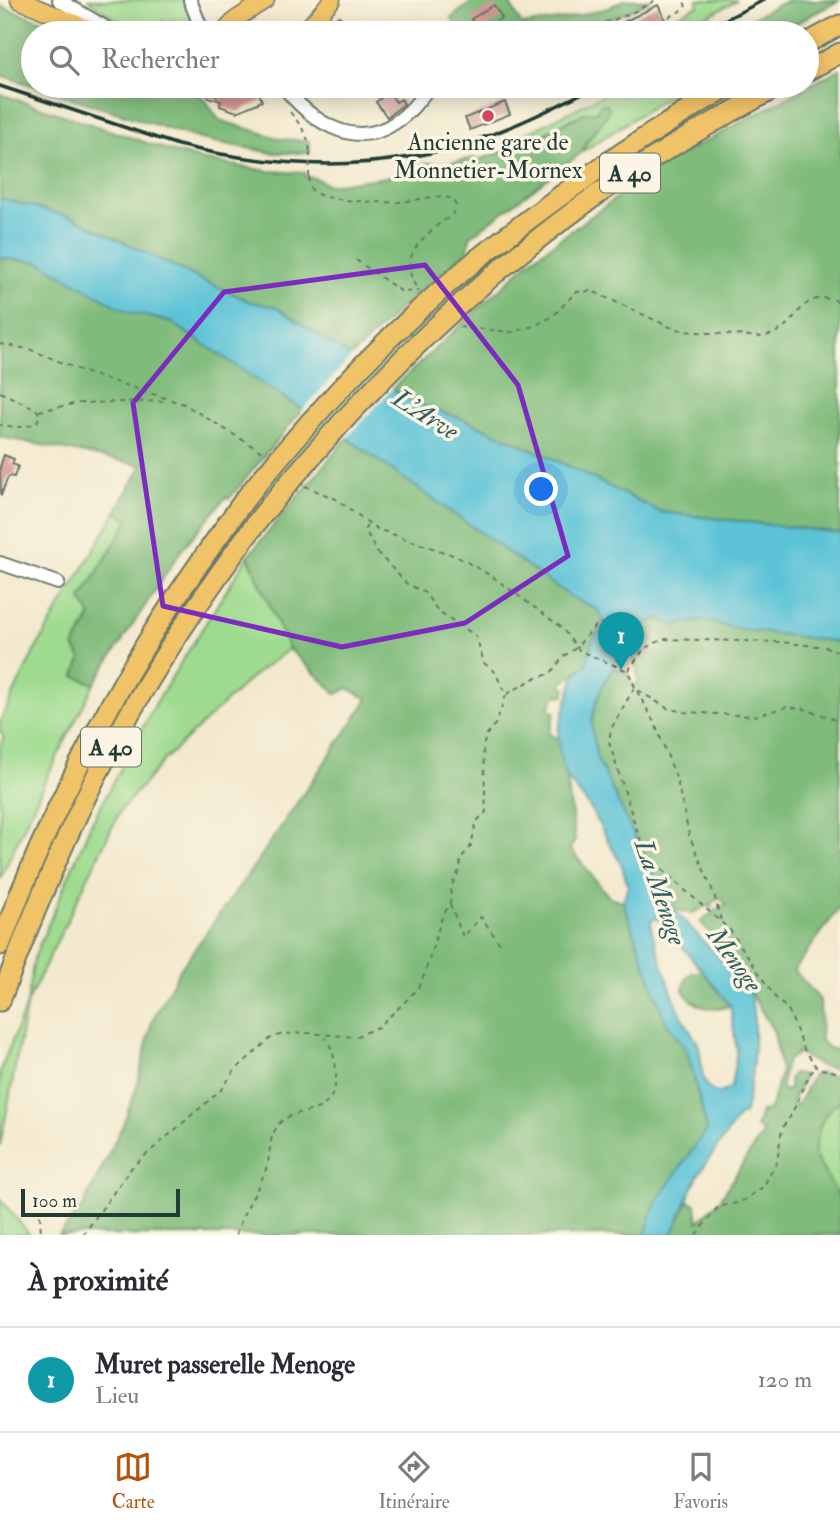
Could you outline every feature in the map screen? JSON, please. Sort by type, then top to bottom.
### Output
[{"type":"highway","points":[[819,36],[840,25]]},
{"type":"highway","points":[[819,64],[840,53]]},
{"type":"highway","name":"A 40","points":[[0,945],[54,816],[94,733],[160,622],[245,499],[295,438],[359,367],[436,293],[476,260],[587,175],[709,98]]},
{"type":"highway","name":"A 40","points":[[0,1001],[48,878],[114,741],[190,615],[263,514],[330,433],[377,383],[453,310],[549,230],[672,146],[758,98]]},
{"type":"main road","points":[[19,0],[69,21]]},
{"type":"main road","points":[[234,21],[266,0]]},
{"type":"main road","points":[[314,21],[332,0]]},
{"type":"street","points":[[58,0],[94,21]]},
{"type":"street","points":[[190,0],[198,21]]},
{"type":"street","points":[[294,98],[325,125],[358,134],[373,133],[398,122],[419,98]]},
{"type":"street","points":[[0,563],[58,583]]},
{"type":"path","points":[[608,21],[656,0]]},
{"type":"path","points":[[668,17],[686,8],[684,0]]},
{"type":"path","points":[[287,109],[306,132],[309,141],[309,186],[313,191],[331,199],[389,203],[438,197],[453,199],[456,206],[454,214],[426,236],[413,251],[409,271],[417,289],[402,292],[356,260]]},
{"type":"path","points":[[460,328],[495,332],[523,329],[553,316],[576,292],[592,290],[670,327],[685,331],[760,337],[772,336],[782,331],[813,300],[821,298],[840,301]]},
{"type":"path","points":[[0,344],[29,349],[87,373],[184,404],[261,451]]},
{"type":"path","points":[[0,392],[39,411],[78,404],[171,401]]},
{"type":"path","points":[[0,425],[32,425],[39,418],[39,411]]},
{"type":"path","points":[[304,485],[336,499],[368,523],[404,540],[456,556],[493,577],[561,627],[577,649],[628,671],[656,726],[677,780],[689,835],[714,894],[721,921]]},
{"type":"path","points":[[368,523],[365,529],[376,551],[407,584],[424,592],[438,611],[476,636],[484,663],[495,672],[506,695]]},
{"type":"path","points":[[501,945],[481,917],[463,937],[450,903],[451,887],[459,871],[461,858],[471,846],[476,822],[486,812],[483,746],[487,734],[496,723],[506,695],[535,678],[550,674],[564,656],[577,649],[596,625],[603,622]]},
{"type":"path","points":[[628,671],[644,649],[663,639],[779,642],[840,652]]},
{"type":"path","points":[[635,687],[667,708],[684,712],[754,716],[787,707],[804,709],[840,721]]},
{"type":"path","points":[[635,687],[611,729],[609,743],[637,831],[656,865],[664,869],[730,930],[775,997],[789,1011],[804,1049],[817,1068]]},
{"type":"path","points":[[83,1235],[132,1167],[222,1088],[253,1051],[271,1038],[283,1034],[342,1037],[365,1034],[389,1019],[418,988],[440,920],[450,903]]},
{"type":"path","points":[[236,1235],[250,1199],[269,1163],[271,1139],[280,1122],[293,1114],[320,1108],[331,1095],[336,1066],[330,1044],[323,1036]]},
{"type":"path","points":[[696,1235],[718,1207],[741,1202],[763,1187],[777,1162],[782,1128],[811,1072],[817,1068],[838,1072]]},
{"type":"path","points":[[40,1215],[41,1235]]},
{"type":"highlighted area","points":[[425,265],[518,385],[568,556],[465,623],[342,647],[163,606],[133,403],[224,292]]},
{"type":"green space","points":[[89,0],[185,0],[192,19],[120,21]]},
{"type":"green space","points":[[475,0],[508,0],[520,21],[453,21],[451,18]]},
{"type":"green space","points":[[624,0],[650,0],[604,21],[551,21],[608,8]]},
{"type":"green space","points":[[697,0],[737,0],[699,21],[668,21],[699,5]]},
{"type":"green space","points":[[788,0],[840,0],[800,21],[747,21]]},
{"type":"green space","points":[[0,6],[42,21],[21,21],[21,82],[0,75]]},
{"type":"green space","points":[[840,69],[840,533],[660,512],[558,461],[468,421],[409,401],[392,389],[531,260],[661,165],[786,98],[819,98],[819,80]]},
{"type":"green space","points":[[0,94],[174,152],[268,171],[305,173],[305,177],[315,178],[328,185],[387,177],[427,163],[441,164],[475,158],[478,160],[512,148],[511,141],[524,135],[528,143],[584,113],[596,112],[601,104],[606,104],[609,109],[582,152],[470,237],[468,250],[409,300],[351,357],[276,307],[251,302],[74,218],[0,198]]},
{"type":"green space","points":[[72,98],[204,98],[219,120],[281,139],[309,141],[310,153],[273,153],[200,139]]},
{"type":"green space","points":[[596,98],[665,98],[582,152],[607,115],[597,113],[576,117],[527,143],[524,135]]},
{"type":"green space","points":[[0,258],[39,262],[128,312],[171,322],[302,410],[229,499],[226,497],[182,549],[94,684],[75,676],[81,659],[74,646],[91,616],[81,599],[129,520],[116,512],[142,465],[0,437]]},
{"type":"green space","points":[[347,438],[571,597],[597,609],[603,619],[603,626],[592,641],[587,663],[563,683],[562,686],[566,688],[564,695],[555,696],[549,708],[555,712],[549,734],[559,739],[560,755],[567,778],[575,840],[570,849],[609,897],[623,901],[665,1020],[687,1051],[707,1130],[656,1202],[645,1235],[59,1235],[82,1208],[122,1127],[137,1086],[152,1021],[181,968],[368,699],[348,688],[337,694],[289,649],[248,556]]},
{"type":"green space","points":[[116,512],[129,520],[81,599],[91,615],[74,646],[81,659],[75,676],[94,684],[0,879],[0,747],[4,737],[0,731],[0,722],[34,652]]},
{"type":"green space","points":[[248,556],[289,649],[253,676],[164,760],[120,811],[27,1003],[34,958],[91,824],[157,701]]},
{"type":"green space","points":[[659,618],[674,625],[701,620],[739,629],[840,642],[840,907],[794,970],[820,1000],[821,1041],[828,1048],[840,1051],[840,1065],[836,1074],[837,1069],[821,1066],[798,1053],[786,1062],[781,1087],[784,1091],[789,1089],[789,1079],[793,1074],[805,1075],[792,1102],[797,1106],[813,1075],[820,1073],[840,1076],[840,1101],[823,1118],[814,1155],[840,1198],[840,1235],[672,1235],[688,1201],[696,1204],[698,1222],[719,1201],[763,1132],[756,1127],[761,1112],[770,1109],[781,1072],[774,1032],[749,990],[717,959],[724,952],[700,921],[726,904],[720,898],[710,904],[712,908],[706,906],[693,913],[674,910],[643,854],[596,756],[592,720],[598,696],[606,680],[614,668],[625,672],[632,684],[638,684],[629,641],[639,626]]},
{"type":"green space","points":[[693,972],[704,972],[730,1005],[717,1009],[703,1007],[687,996],[683,990],[687,977]]},
{"type":"green space","points":[[27,1003],[0,1147],[0,1072]]},
{"type":"green space","points":[[840,1101],[840,1198],[814,1155],[823,1118]]},
{"type":"green space","points":[[0,1199],[30,1235],[0,1235]]},
{"type":"water","points":[[0,198],[74,218],[251,302],[276,307],[351,357],[409,401],[468,421],[558,461],[660,512],[840,533],[840,642],[739,629],[701,620],[674,625],[659,618],[639,626],[608,675],[596,703],[592,729],[596,756],[643,854],[674,910],[749,990],[754,1018],[754,1051],[745,1112],[739,1116],[698,1175],[672,1235],[645,1235],[656,1202],[707,1129],[687,1051],[665,1020],[623,901],[628,886],[622,866],[589,806],[567,778],[560,755],[558,731],[575,675],[587,663],[592,641],[603,626],[603,619],[597,609],[571,597],[347,438],[171,322],[128,312],[39,262],[0,258]],"holes":[[[659,919],[730,1005],[737,1051],[731,1087],[722,1092],[713,1092],[705,1083],[698,1044],[669,985],[652,932],[651,921]]]},
{"type":"pier","points":[[353,355],[394,387],[345,440],[300,413]]},
{"type":"building","points":[[494,5],[502,18],[497,21],[471,19]]},
{"type":"building","points":[[658,5],[666,21],[625,21]]},
{"type":"building","points":[[211,98],[261,98],[262,101],[237,112],[220,106],[221,101]]},
{"type":"building","points":[[381,98],[393,98],[396,102],[401,99],[404,104],[387,117],[376,102]]},
{"type":"building","name":"Ancienne gare de Monnetier-Mornex","points":[[505,102],[510,114],[470,130],[465,118]]},
{"type":"building","points":[[4,455],[14,459],[12,464],[18,466],[14,477],[7,479],[1,496],[0,467]]},
{"type":"railway","points":[[723,21],[764,0]]},
{"type":"railway","points":[[0,86],[21,93]]},
{"type":"railway","points":[[36,98],[178,145],[253,159],[329,164],[367,163],[442,150],[509,128],[573,98]]},
{"type":"place","name":"Ancienne gare de Monnetier-Mornex","points":[[488,116]]},
{"type":"place","name":"Muret passerelle Menoge","points":[[621,670]]},
{"type":"water label","name":"L'Arve","points":[[426,414]]},
{"type":"water label","name":"La Menoge","points":[[661,892]]},
{"type":"water label","name":"Menoge","points":[[735,959]]}]
